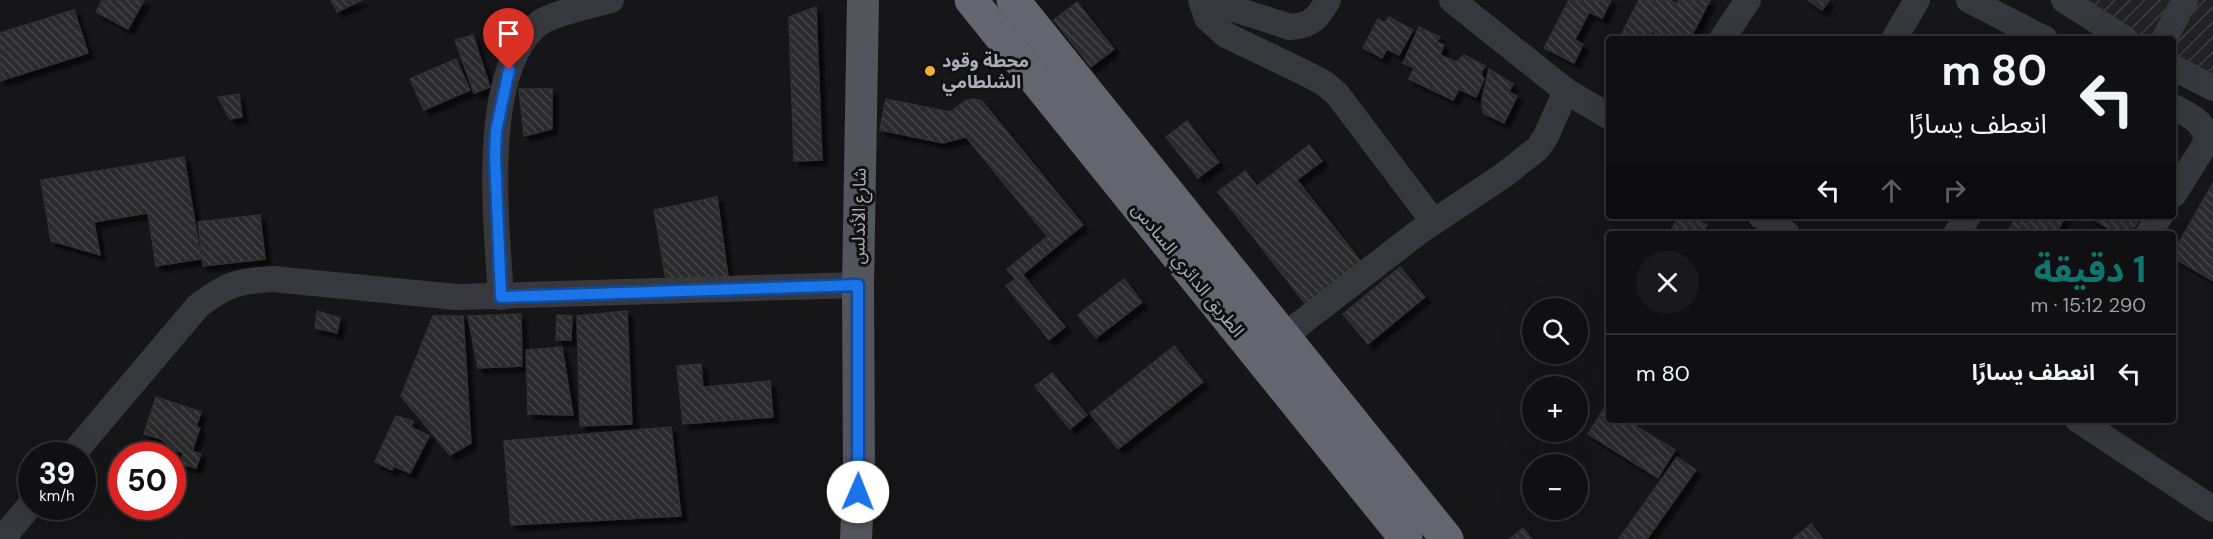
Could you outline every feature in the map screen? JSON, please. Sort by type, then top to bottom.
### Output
[{"type":"highway","name":"الطريق الدائري السادس","points":[[971,0],[1406,539]]},
{"type":"highway","name":"الطريق الدائري السادس","points":[[1014,0],[1447,539]]},
{"type":"main road","name":"شارع الأندلس","points":[[856,539],[863,0]]},
{"type":"street","points":[[501,297],[495,156],[496,131],[509,70],[524,38],[543,20],[611,0]]},
{"type":"street","points":[[1201,0],[1207,18],[1226,35],[1324,83],[1337,94],[1433,221]]},
{"type":"street","points":[[1206,0],[1290,27],[1302,27],[1314,21],[1328,0]]},
{"type":"street","points":[[1452,0],[1566,91],[1606,115]]},
{"type":"street","points":[[1724,36],[1748,0]]},
{"type":"street","points":[[1896,36],[1917,0]]},
{"type":"street","points":[[1969,0],[2039,36]]},
{"type":"street","points":[[2064,0],[2120,36]]},
{"type":"street","points":[[2166,36],[2185,0]]},
{"type":"street","points":[[2176,69],[2213,88]]},
{"type":"street","points":[[1284,336],[1433,221],[1504,175],[1538,148],[1566,91]]},
{"type":"street","points":[[2176,108],[2203,127],[2206,143],[2176,191]]},
{"type":"street","points":[[82,442],[198,306],[219,290],[243,280],[273,279],[456,297],[858,285]]},
{"type":"street","points":[[2083,423],[2213,509]]},
{"type":"street","points":[[2,539],[18,520]]},
{"type":"shaded area","points":[[2068,0],[2213,0],[2213,79],[2176,58],[2176,36],[2134,36]]},
{"type":"building","points":[[102,0],[144,0],[128,29],[96,12]]},
{"type":"building","points":[[331,0],[362,0],[337,12]]},
{"type":"building","points":[[1569,0],[1611,0],[1602,18],[1589,12],[1575,40],[1583,44],[1574,63],[1544,48]]},
{"type":"building","points":[[1639,0],[1670,0],[1677,4],[1679,0],[1710,0],[1692,36],[1658,36],[1652,31],[1650,36],[1621,36]]},
{"type":"building","points":[[1808,0],[1829,0],[1822,10]]},
{"type":"building","points":[[1077,2],[1114,49],[1091,67],[1054,20]]},
{"type":"building","points":[[816,7],[822,160],[794,161],[789,17]]},
{"type":"building","points":[[74,10],[88,53],[0,81],[0,33]]},
{"type":"building","points":[[1389,17],[1413,30],[1399,55],[1387,49],[1382,58],[1363,48],[1378,19],[1385,23]]},
{"type":"building","points":[[1419,27],[1440,37],[1437,42],[1444,45],[1440,55],[1456,62],[1464,55],[1485,66],[1481,73],[1484,79],[1476,97],[1459,89],[1453,100],[1409,79],[1414,68],[1403,63]]},
{"type":"building","points":[[473,35],[490,87],[474,93],[455,40]]},
{"type":"building","points":[[456,59],[470,90],[424,110],[410,79]]},
{"type":"building","points":[[1489,69],[1513,84],[1509,92],[1517,96],[1504,123],[1483,113],[1482,99]]},
{"type":"building","points":[[519,89],[552,89],[552,129],[524,136]]},
{"type":"building","points":[[239,94],[242,117],[230,119],[218,97]]},
{"type":"building","points":[[886,99],[950,112],[965,101],[973,99],[982,101],[1083,225],[1056,247],[966,137],[943,143],[880,130]]},
{"type":"building","points":[[1187,121],[1219,162],[1198,178],[1166,137]]},
{"type":"building","points":[[1309,145],[1322,161],[1297,180],[1362,263],[1307,306],[1218,192],[1245,171],[1257,186]]},
{"type":"building","points":[[184,157],[201,259],[156,266],[148,213],[94,222],[100,255],[51,241],[41,180]]},
{"type":"building","points":[[2213,183],[2213,281],[2176,259],[2176,248]]},
{"type":"building","points":[[717,197],[728,276],[667,285],[654,210]]},
{"type":"building","points":[[260,215],[265,259],[203,266],[198,222]]},
{"type":"building","points":[[1677,219],[1696,219],[1707,225],[1704,231],[1671,231]]},
{"type":"building","points":[[2015,219],[2064,219],[2057,231],[2012,231],[2009,229]]},
{"type":"building","points":[[2093,219],[2140,219],[2132,231],[2112,231]]},
{"type":"building","points":[[1048,236],[1057,246],[1016,280],[1007,269]]},
{"type":"building","points":[[1400,267],[1425,297],[1368,344],[1343,314]]},
{"type":"building","points":[[1022,274],[1065,327],[1049,340],[1006,286]]},
{"type":"building","points":[[1124,279],[1142,302],[1096,338],[1078,315]]},
{"type":"building","points":[[317,311],[340,318],[337,333],[315,328]]},
{"type":"building","points":[[627,311],[632,424],[580,426],[577,316]]},
{"type":"building","points":[[521,314],[522,366],[478,368],[468,316]]},
{"type":"building","points":[[557,315],[572,316],[571,340],[556,340]]},
{"type":"building","points":[[433,316],[463,316],[471,443],[450,455],[401,396]]},
{"type":"building","points":[[1174,346],[1203,382],[1118,449],[1090,413]]},
{"type":"building","points":[[562,347],[573,415],[528,414],[526,350]]},
{"type":"building","points":[[701,364],[703,387],[770,381],[773,417],[683,424],[677,366]]},
{"type":"building","points":[[1052,373],[1087,415],[1070,429],[1035,386]]},
{"type":"building","points":[[156,397],[201,412],[196,427],[200,428],[192,451],[201,454],[196,468],[186,465],[186,442],[164,442],[144,434]]},
{"type":"building","points":[[1605,407],[1606,423],[1631,423],[1675,450],[1658,478],[1588,434]]},
{"type":"building","points":[[396,416],[413,421],[411,427],[429,436],[410,473],[393,466],[392,470],[375,462]]},
{"type":"building","points":[[671,427],[681,516],[511,525],[504,441]]},
{"type":"building","points":[[1677,457],[1696,470],[1647,539],[1619,539]]},
{"type":"building","points":[[1811,524],[1823,539],[1793,539]]},
{"type":"building","points":[[1523,528],[1532,539],[1510,539]]},
{"type":"place","name":"محطة وقود الشلطامي","points":[[930,71]]},
{"type":"route","points":[[509,70],[496,131],[495,156],[501,297],[858,285],[858,492]]}]
